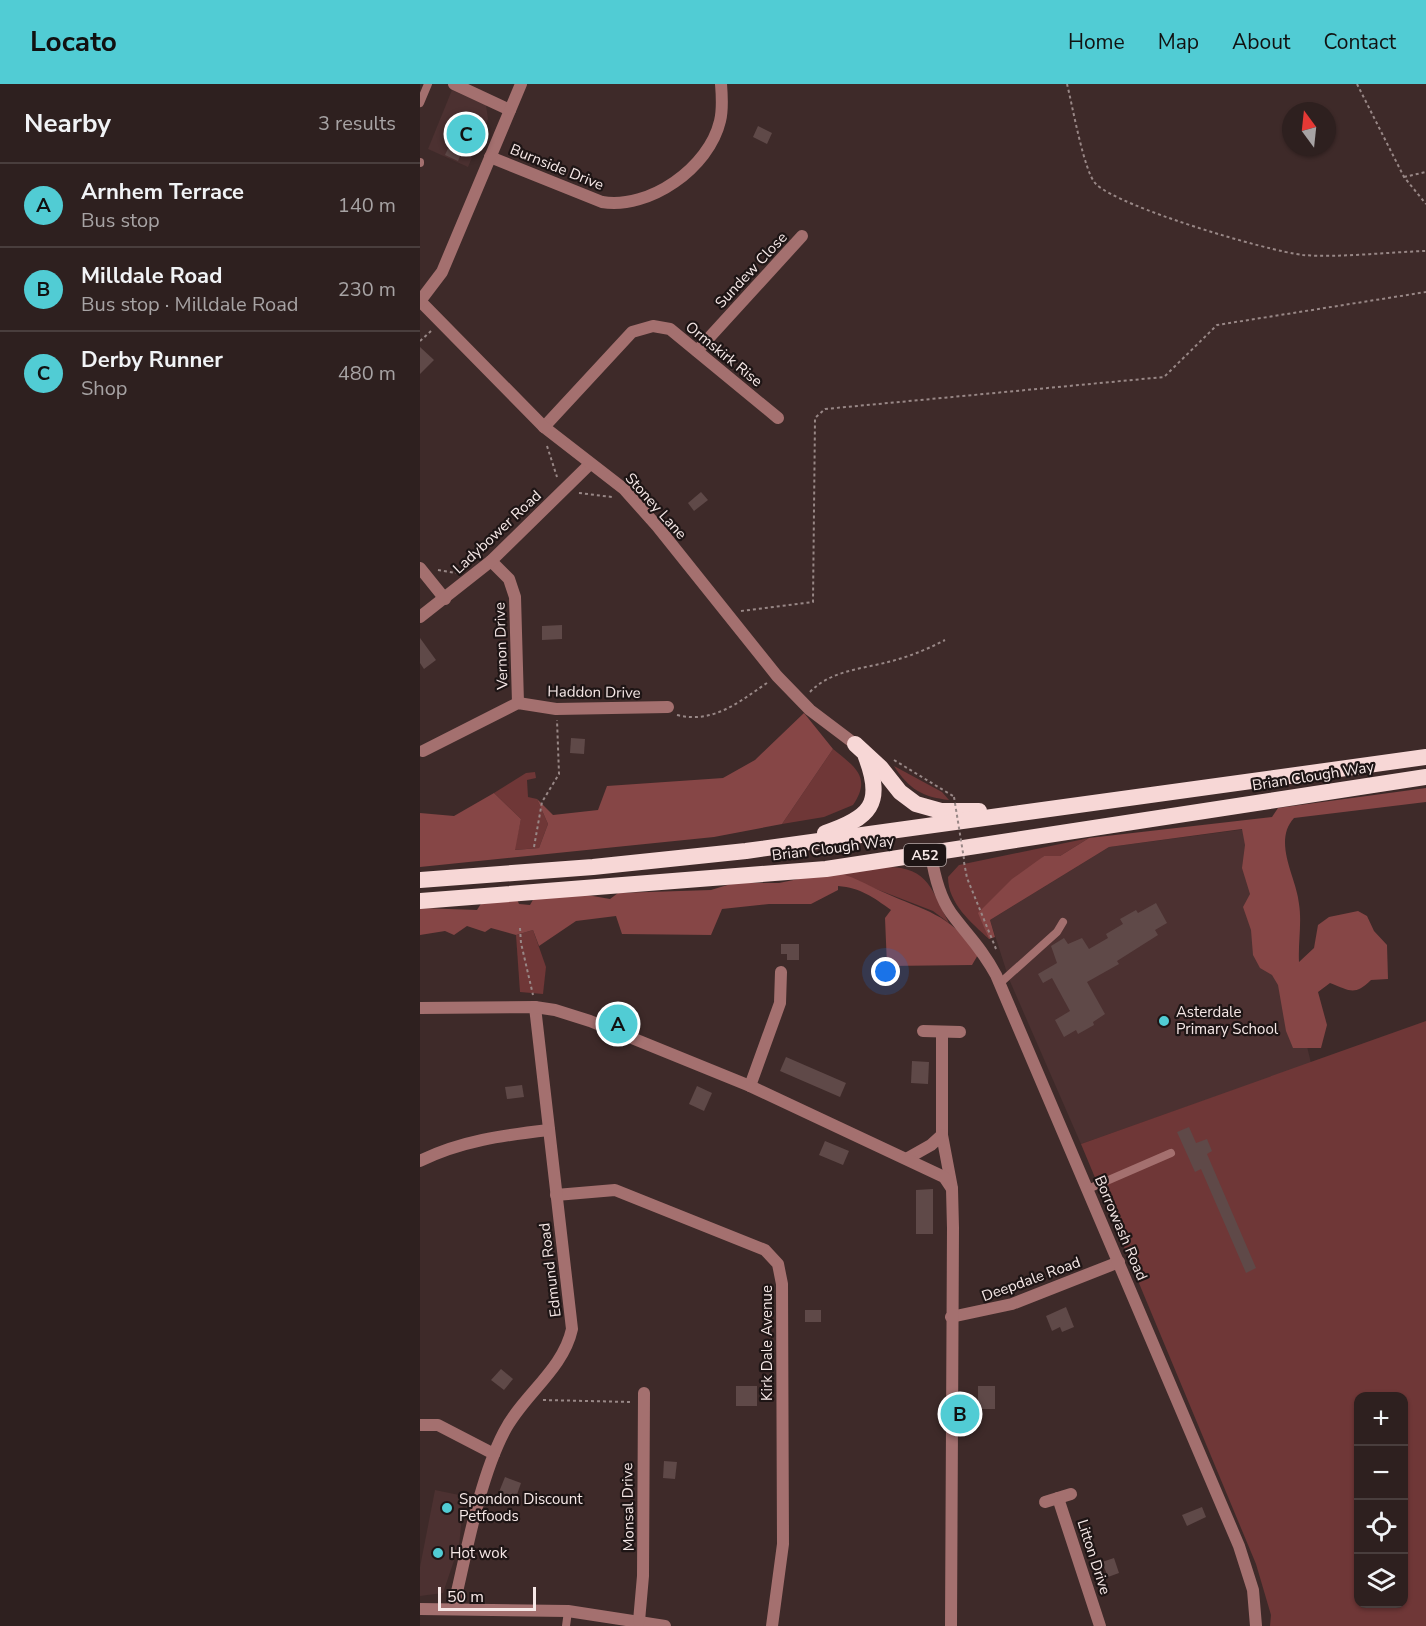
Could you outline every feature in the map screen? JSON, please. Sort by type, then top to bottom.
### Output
[{"type":"highway","points":[[855,744],[866,757],[881,768],[908,799],[932,809],[984,811],[1094,803]]},
{"type":"highway","points":[[784,846],[844,827],[867,812],[874,800],[875,789],[866,757]]},
{"type":"highway","name":"Brian Clough Way","points":[[420,880],[652,862],[784,846],[1426,757]]},
{"type":"highway","name":"Brian Clough Way","points":[[420,901],[826,869],[1426,777]]},
{"type":"street","points":[[454,84],[510,110]]},
{"type":"street","points":[[420,301],[442,272],[521,84]]},
{"type":"street","name":"Burnside Drive","points":[[490,157],[602,202],[619,203],[637,199],[677,179],[702,155],[720,121],[721,84]]},
{"type":"street","name":"Sundew Close","points":[[697,351],[802,236]]},
{"type":"street","name":"Stoney Lane","points":[[420,301],[544,427],[624,489],[657,526],[777,676],[801,701],[855,744]]},
{"type":"street","name":"Ormskirk Rise","points":[[544,427],[632,332],[653,326],[670,329],[778,418]]},
{"type":"street","name":"Ladybower Road","points":[[420,617],[491,561],[590,464]]},
{"type":"street","name":"Vernon Drive","points":[[491,561],[509,579],[515,597],[518,703]]},
{"type":"street","points":[[425,568],[445,599]]},
{"type":"street","points":[[423,751],[518,703]]},
{"type":"street","name":"Haddon Drive","points":[[518,703],[556,708],[668,708]]},
{"type":"street","name":"Borrowash Road","points":[[931,854],[942,897],[951,912],[982,948],[999,984],[1239,1546],[1253,1590],[1256,1626]]},
{"type":"street","points":[[750,1086],[780,1003],[781,972]]},
{"type":"street","points":[[420,1008],[535,1007],[555,1010],[590,1021],[750,1086],[936,1171],[952,1190]]},
{"type":"street","name":"Edmund Road","points":[[453,1609],[494,1454],[504,1431],[525,1399],[563,1354],[572,1329],[535,1007]]},
{"type":"street","points":[[923,1031],[960,1032]]},
{"type":"street","points":[[942,1032],[942,1135],[952,1190],[951,1626]]},
{"type":"street","points":[[420,1161],[460,1145],[512,1134],[549,1130]]},
{"type":"street","points":[[908,1158],[942,1135]]},
{"type":"street","name":"Kirk Dale Avenue","points":[[556,1195],[615,1190],[765,1250],[778,1264],[782,1273],[783,1544],[772,1626]]},
{"type":"street","name":"Deepdale Road","points":[[951,1317],[1012,1304],[1119,1262]]},
{"type":"street","name":"Monsal Drive","points":[[639,1621],[643,1576],[643,1398]]},
{"type":"street","points":[[420,1425],[438,1425],[494,1454]]},
{"type":"street","points":[[1045,1502],[1071,1494]]},
{"type":"street","name":"Litton Drive","points":[[1058,1498],[1100,1626]]},
{"type":"street","points":[[420,1609],[568,1611],[665,1626]]},
{"type":"lane","points":[[420,103],[428,84]]},
{"type":"lane","points":[[999,984],[1057,932],[1063,922]]},
{"type":"lane","points":[[1088,1189],[1171,1153]]},
{"type":"lane","points":[[566,1626],[568,1611]]},
{"type":"path","points":[[1067,84],[1085,157],[1095,184],[1131,204],[1222,234],[1302,255],[1426,252]]},
{"type":"path","points":[[1357,84],[1404,177],[1426,204]]},
{"type":"path","points":[[1404,177],[1426,172]]},
{"type":"path","points":[[726,613],[813,602],[813,445],[815,418],[825,409],[1164,377],[1217,325],[1426,291]]},
{"type":"path","points":[[420,341],[441,322]]},
{"type":"path","points":[[425,568],[457,574],[465,582]]},
{"type":"path","points":[[801,701],[812,689],[828,679],[852,669],[913,654],[945,640]]},
{"type":"path","points":[[668,708],[678,716],[716,716],[777,676]]},
{"type":"path","points":[[534,846],[542,802],[559,774],[556,708]]},
{"type":"path","points":[[900,762],[954,797],[967,878],[996,949]]},
{"type":"path","points":[[520,928],[535,1007]]},
{"type":"path","points":[[525,1399],[643,1398]]},
{"type":"shaded area","points":[[452,90],[486,105],[488,119],[468,167],[428,149]]},
{"type":"shaded area","points":[[804,713],[833,749],[782,824],[714,837],[420,867],[420,813],[454,816],[494,793],[521,819],[515,850],[539,848],[548,824],[537,799],[553,815],[598,810],[607,786],[723,778],[755,760]]},
{"type":"shaded area","points":[[833,749],[854,767],[861,780],[861,787],[853,805],[824,817],[782,824]]},
{"type":"shaded area","points":[[894,766],[942,792],[949,800],[931,797],[917,790],[905,781]]},
{"type":"shaded area","points":[[535,772],[536,778],[527,780],[528,797],[537,799],[548,824],[539,848],[514,850],[521,819],[494,793],[526,773]]},
{"type":"shaded area","points":[[1426,788],[1426,802],[1294,818],[1288,828],[1285,849],[1300,911],[1299,962],[1314,948],[1318,925],[1329,917],[1358,911],[1367,916],[1374,931],[1387,945],[1388,979],[1371,980],[1356,990],[1330,983],[1318,992],[1327,1025],[1321,1048],[1293,1048],[1286,1031],[1278,985],[1272,975],[1260,968],[1253,955],[1251,930],[1243,907],[1250,894],[1242,868],[1245,845],[1242,829],[1109,847],[990,920],[995,937],[989,939],[978,913],[1012,879],[1044,856],[1060,856],[1089,838],[1272,817],[1278,808]]},
{"type":"shaded area","name":"Asterdale Primary School","points":[[1254,828],[1311,1063],[1081,1144],[1009,979],[990,920],[1109,847]]},
{"type":"shaded area","points":[[1089,838],[1060,856],[1044,856],[979,913],[989,939],[962,912],[952,896],[948,877],[959,865]]},
{"type":"shaded area","points":[[887,867],[901,868],[921,876],[933,891],[949,923],[933,911],[832,872]]},
{"type":"shaded area","points":[[832,872],[858,880],[946,921],[979,953],[972,965],[887,966],[885,918],[891,910],[860,891],[838,886],[838,890],[811,904],[769,904],[722,909],[711,935],[622,934],[616,916],[576,921],[539,946],[533,930],[516,935],[491,928],[485,932],[467,926],[454,935],[445,931],[420,935],[420,908],[477,910],[482,902],[516,897],[519,904],[530,905],[534,898],[587,895],[610,899],[618,893],[711,890],[734,883],[779,883]]},
{"type":"shaded area","points":[[533,930],[546,967],[543,994],[520,992],[516,935]]},
{"type":"shaded area","points":[[1426,1021],[1426,1626],[1270,1626],[1271,1615],[1256,1564],[1081,1144]]},
{"type":"shaded area","points":[[435,1490],[464,1496],[459,1546],[443,1593],[420,1596],[420,1567]]},
{"type":"building","points":[[463,115],[475,120],[458,161],[445,155]]},
{"type":"building","points":[[758,126],[772,133],[767,144],[753,137]]},
{"type":"building","points":[[420,347],[434,360],[420,374]]},
{"type":"building","points":[[701,492],[708,500],[694,511],[688,503]]},
{"type":"building","points":[[562,625],[562,639],[542,640],[542,626]]},
{"type":"building","points":[[420,638],[436,660],[424,669],[420,663]]},
{"type":"building","points":[[571,738],[585,739],[584,754],[570,753]]},
{"type":"building","points":[[1156,903],[1167,923],[1155,930],[1158,935],[1117,961],[1119,964],[1087,982],[1105,1014],[1093,1022],[1094,1025],[1078,1034],[1076,1030],[1064,1037],[1055,1020],[1070,1011],[1052,978],[1043,983],[1038,974],[1057,963],[1051,946],[1064,938],[1068,944],[1082,938],[1089,949],[1108,938],[1106,934],[1123,924],[1120,919],[1136,910],[1138,913]]},
{"type":"building","points":[[781,944],[799,944],[799,960],[787,960],[787,954],[781,954]]},
{"type":"building","points":[[786,1057],[846,1083],[840,1097],[780,1071]]},
{"type":"building","points":[[912,1061],[929,1062],[928,1084],[911,1083]]},
{"type":"building","points":[[522,1085],[524,1097],[507,1099],[505,1087]]},
{"type":"building","points":[[697,1086],[712,1093],[704,1111],[689,1104]]},
{"type":"building","points":[[1189,1127],[1196,1143],[1207,1139],[1212,1151],[1207,1154],[1256,1268],[1246,1273],[1201,1169],[1195,1172],[1177,1132]]},
{"type":"building","points":[[825,1141],[849,1151],[843,1165],[819,1155]]},
{"type":"building","points":[[933,1189],[933,1234],[916,1234],[916,1190]]},
{"type":"building","points":[[1066,1307],[1074,1327],[1062,1332],[1060,1327],[1052,1331],[1046,1316]]},
{"type":"building","points":[[805,1310],[821,1310],[821,1322],[805,1322]]},
{"type":"building","points":[[501,1369],[513,1379],[504,1390],[491,1380]]},
{"type":"building","points":[[736,1386],[757,1386],[757,1406],[736,1406]]},
{"type":"building","points":[[978,1386],[995,1386],[995,1409],[978,1409]]},
{"type":"building","points":[[664,1461],[677,1462],[675,1479],[663,1478]]},
{"type":"building","points":[[505,1477],[521,1483],[514,1503],[497,1497]]},
{"type":"building","points":[[1202,1507],[1206,1517],[1187,1526],[1182,1515]]},
{"type":"building","points":[[1114,1558],[1119,1573],[1108,1577],[1102,1562]]},
{"type":"place","name":"Derby Runner","points":[[466,134]]},
{"type":"place","name":"Asterdale Primary School","points":[[1164,1021]]},
{"type":"place","name":"Arnhem Terrace","points":[[618,1024]]},
{"type":"place","name":"Milldale Road","points":[[960,1414]]},
{"type":"place","name":"Spondon Discount Petfoods","points":[[447,1508]]},
{"type":"place","name":"Hot wok","points":[[438,1553]]}]
